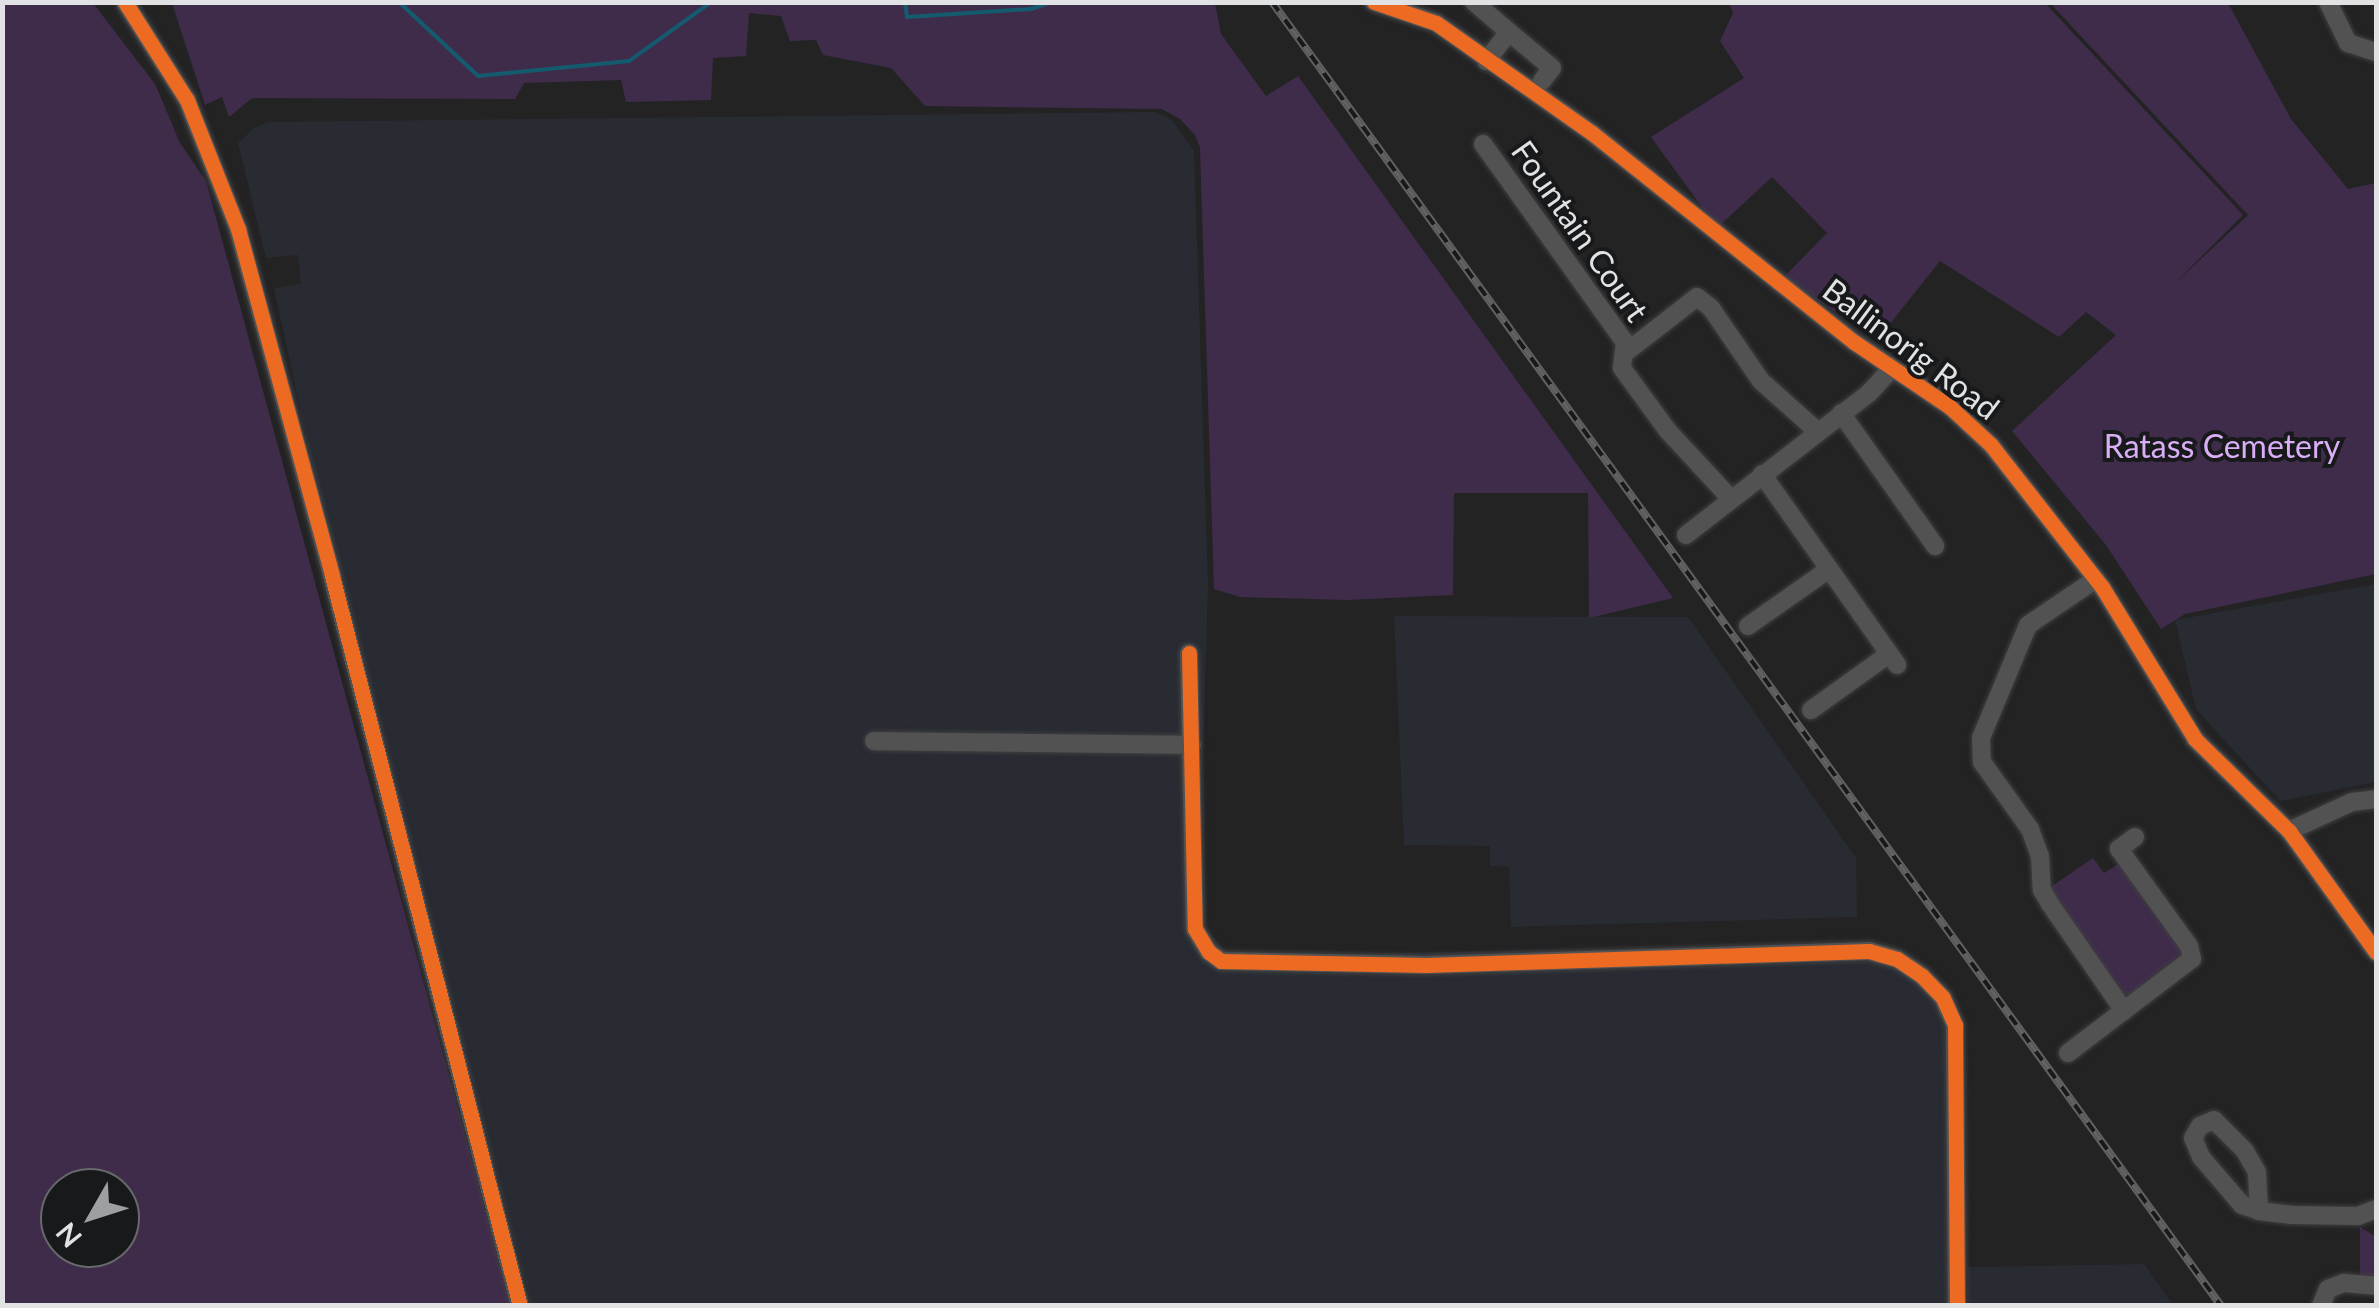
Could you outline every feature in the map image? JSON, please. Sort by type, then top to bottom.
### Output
[{"type":"street","points":[[125,2],[187,100],[238,229],[332,576],[520,1306]]},
{"type":"street","name":"Ballinorig Road","points":[[1374,2],[1414,8],[1592,133],[1892,368],[1950,407],[1991,445],[2096,580],[2195,740],[2289,831],[2376,952]]},
{"type":"street","points":[[1474,2],[1552,68],[1542,80]]},
{"type":"street","points":[[2328,2],[2348,43],[2376,52]]},
{"type":"street","points":[[1486,61],[1509,32]]},
{"type":"street","name":"Fountain Court","points":[[1483,144],[1625,342],[1622,368],[1668,431],[1731,499]]},
{"type":"street","name":"Fountain Court","points":[[1626,353],[1697,296],[1711,308],[1761,381],[1816,430]]},
{"type":"street","points":[[1686,535],[1816,430],[1869,393],[1892,368]]},
{"type":"street","points":[[1841,413],[1936,546]]},
{"type":"street","points":[[1762,474],[1893,659],[1811,710]]},
{"type":"street","points":[[1748,626],[1829,569]]},
{"type":"street","points":[[2096,580],[2028,625],[1982,738],[1982,762],[2022,816],[2040,856],[2042,890],[2050,904],[2124,1010]]},
{"type":"street","points":[[1189,654],[1195,929],[1221,962],[1426,965],[1869,952],[1897,959],[1922,976],[1943,998],[1954,1025],[1957,1306]]},
{"type":"street","points":[[874,740],[1192,745]]},
{"type":"street","points":[[2289,831],[2352,802],[2376,799]]},
{"type":"street","points":[[2068,1053],[2192,959],[2189,946],[2120,849],[2135,836]]},
{"type":"street","points":[[2259,1211],[2257,1172],[2245,1151],[2214,1120],[2200,1126],[2193,1138],[2201,1157],[2242,1205],[2259,1211],[2358,1216],[2376,1209]]},
{"type":"street","points":[[2321,1306],[2328,1289],[2344,1284],[2376,1286]]},
{"type":"shaded area","points":[[1156,112],[1172,120],[1194,151],[1208,585],[1203,759],[1206,929],[1224,950],[1249,956],[1867,944],[1897,951],[1924,966],[1944,990],[1964,1305],[532,1305],[331,554],[274,288],[301,284],[298,255],[266,258],[238,143],[254,128],[268,122]]},
{"type":"shaded area","points":[[2376,584],[2376,782],[2280,801],[2196,709],[2175,620]]},
{"type":"shaded area","points":[[1394,616],[1688,617],[1856,858],[1857,917],[1511,927],[1509,867],[1490,866],[1490,846],[1404,845]]},
{"type":"shaded area","points":[[2144,1264],[2173,1305],[1968,1305],[1968,1267]]},
{"type":"green space","points":[[3,3],[93,3],[155,84],[180,143],[206,181],[511,1305],[3,1306]]},
{"type":"green space","points":[[172,3],[1215,3],[1221,34],[1266,96],[1298,76],[1673,598],[1589,618],[1588,493],[1454,493],[1453,595],[1346,600],[1240,597],[1214,589],[1200,148],[1195,135],[1180,119],[1162,109],[925,106],[891,68],[823,55],[816,40],[790,41],[781,16],[749,13],[746,56],[713,58],[711,100],[626,102],[621,80],[524,83],[515,99],[252,98],[229,117],[222,97],[205,105]]},
{"type":"green space","name":"Ratass Cemetery","points":[[1729,3],[2045,3],[2243,215],[2172,286],[2248,215],[2050,3],[2228,3],[2291,119],[2348,189],[2376,183],[2376,574],[2185,614],[2161,629],[2106,545],[2012,431],[2116,335],[2086,312],[2059,337],[1940,261],[1877,340],[1784,277],[1827,233],[1772,177],[1717,228],[1651,137],[1744,78],[1720,41],[1733,13]]},
{"type":"green space","points":[[2093,858],[2104,873],[2120,863],[2180,947],[2180,957],[2132,996],[2122,994],[2048,889]]},
{"type":"green space","points":[[2360,1227],[2376,1237],[2376,1264],[2375,1275],[2360,1280]]},
{"type":"waterway","points":[[399,2],[478,76],[629,61],[711,2]]},
{"type":"waterway","points":[[905,2],[907,17],[1031,9],[1051,2]]},
{"type":"railway","points":[[1272,2],[2221,1306]]},
{"type":"cycle path","points":[[125,2],[187,100],[238,229],[332,576],[520,1306]]},
{"type":"cycle path","points":[[1374,2],[1436,23],[1592,133],[1854,342],[1950,407],[1991,445],[2102,587],[2195,739],[2289,831],[2376,952]]},
{"type":"cycle path","points":[[1189,653],[1195,929],[1209,952],[1221,961],[1426,965],[1869,951],[1897,959],[1922,976],[1943,998],[1955,1025],[1957,1306]]}]
